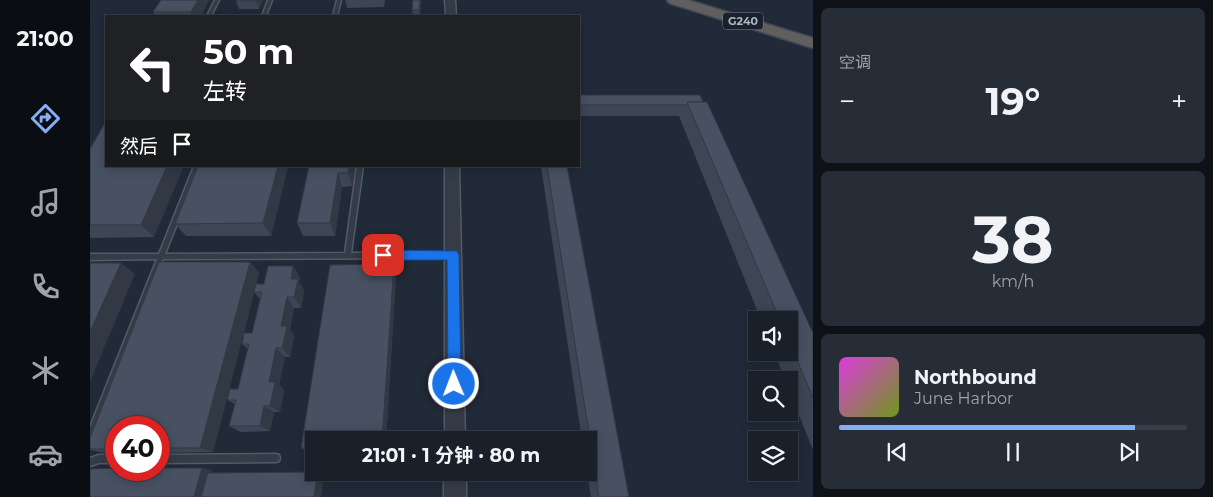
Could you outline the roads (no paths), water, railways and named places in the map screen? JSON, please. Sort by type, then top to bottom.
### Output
[{"type":"highway","name":"G240","points":[[674,0],[813,43]]},
{"type":"highway","name":"G240","points":[[704,0],[813,33]]},
{"type":"street","points":[[450,0],[451,15]]},
{"type":"street","points":[[452,167],[455,431]]},
{"type":"street","points":[[455,481],[455,497]]},
{"type":"lane","points":[[210,15],[217,0]]},
{"type":"lane","points":[[264,15],[270,0]]},
{"type":"lane","points":[[335,15],[339,0]]},
{"type":"lane","points":[[90,436],[197,167]]},
{"type":"lane","points":[[348,255],[360,167]]},
{"type":"lane","points":[[90,257],[453,255]]},
{"type":"lane","points":[[170,459],[276,458]]},
{"type":"lane","points":[[90,462],[105,459]]}]
